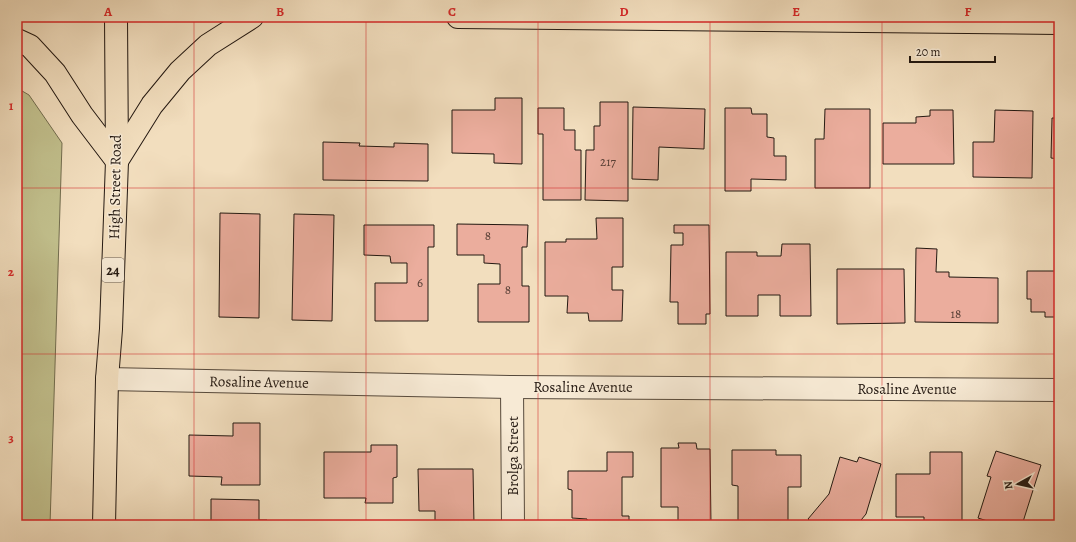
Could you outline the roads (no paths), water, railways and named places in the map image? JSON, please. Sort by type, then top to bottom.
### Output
[{"type":"main road","name":"High Street Road","points":[[104,525],[107,380],[117,161],[116,17]]},
{"type":"main road","points":[[17,40],[30,46],[55,73],[82,115],[117,161],[152,105],[180,71],[208,45],[252,17]]},
{"type":"main road","points":[[458,17],[1049,21]]},
{"type":"street","name":"Rosaline Avenue","points":[[107,380],[512,387],[1059,390]]},
{"type":"street","name":"Brolga Street","points":[[512,387],[513,525]]}]
